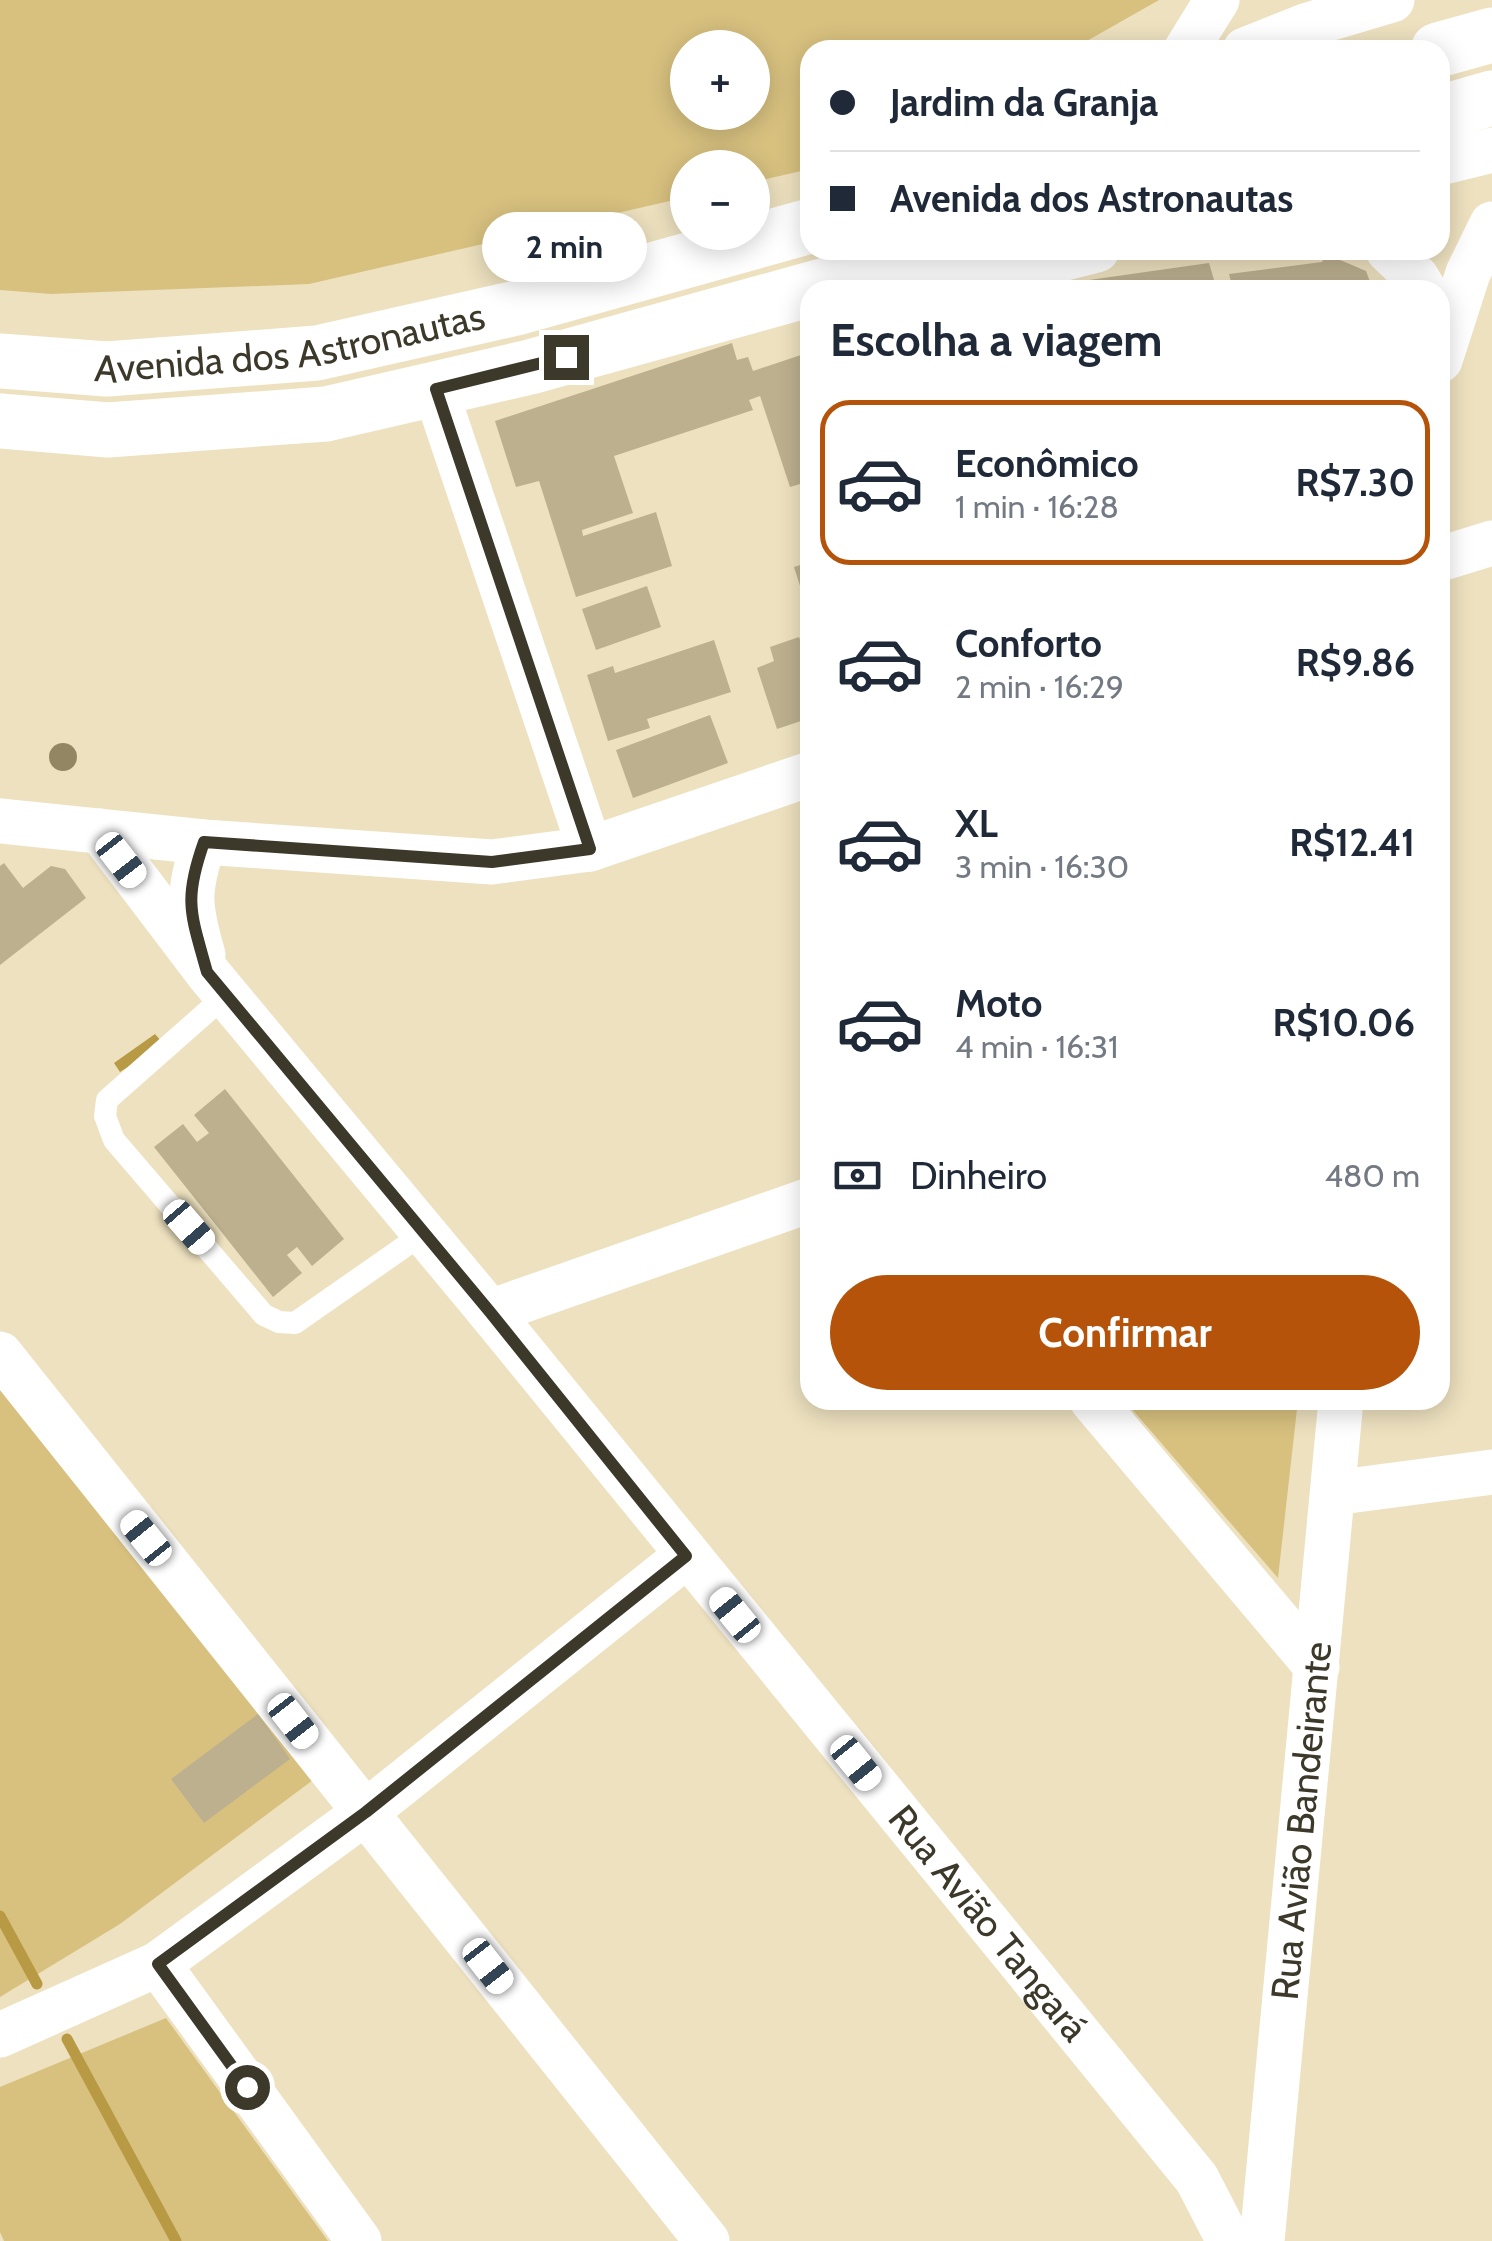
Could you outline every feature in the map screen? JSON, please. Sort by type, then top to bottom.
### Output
[{"type":"main road","points":[[1450,47],[1492,35]]},
{"type":"main road","points":[[1450,110],[1492,98]]},
{"type":"main road","name":"Avenida dos Astronautas","points":[[0,361],[107,369],[317,353],[516,308],[800,229]]},
{"type":"main road","name":"Avenida dos Astronautas","points":[[844,280],[916,260]]},
{"type":"main road","name":"Avenida dos Astronautas","points":[[0,421],[108,430],[326,414],[530,367],[800,292]]},
{"type":"street","points":[[1192,40],[1217,0]]},
{"type":"street","points":[[1272,40],[1392,0]]},
{"type":"street","points":[[1450,160],[1492,150]]},
{"type":"street","points":[[1450,329],[1468,273],[1492,224]]},
{"type":"street","points":[[884,269],[967,277],[1006,273],[1058,260]]},
{"type":"street","points":[[1398,260],[1418,280]]},
{"type":"street","points":[[436,389],[590,849]]},
{"type":"street","points":[[1450,556],[1492,544]]},
{"type":"street","points":[[0,821],[204,842],[492,862],[590,849],[800,777]]},
{"type":"street","name":"Rua Avião Tangará","points":[[100,831],[217,984],[490,1312],[1197,2179],[1230,2241]]},
{"type":"street","name":"Rua Avião Tangará","points":[[204,842],[191,879],[190,910],[217,984]]},
{"type":"street","points":[[490,1312],[800,1204]]},
{"type":"street","points":[[0,1354],[706,2241]]},
{"type":"street","points":[[1100,1410],[1317,1667]]},
{"type":"street","name":"Rua Avião Bandeirante","points":[[1262,2241],[1340,1410]]},
{"type":"street","points":[[1333,1493],[1492,1472]]},
{"type":"street","points":[[0,2035],[158,1964],[366,1812],[686,1556]]},
{"type":"street","points":[[158,1964],[358,2241]]},
{"type":"street","points":[[1197,2179],[1270,2158]]},
{"type":"lane","points":[[217,984],[107,1100],[105,1116],[114,1140],[264,1315],[280,1322],[295,1323],[424,1233]]},
{"type":"shaded area","points":[[0,0],[1159,0],[1089,40],[800,40],[800,171],[770,178],[770,150],[670,150],[670,201],[309,284],[51,294],[0,290]]},
{"type":"shaded area","points":[[155,1034],[173,1055],[145,1056],[120,1072],[114,1063]]},
{"type":"shaded area","points":[[0,1390],[313,1780],[120,1924],[0,1997]]},
{"type":"shaded area","points":[[1133,1410],[1297,1410],[1278,1578]]},
{"type":"shaded area","points":[[166,2018],[328,2241],[4,2241],[0,2232],[0,2087]]},
{"type":"building","points":[[1340,260],[1366,271],[1369,280],[1230,280],[1229,274]]},
{"type":"building","points":[[1209,263],[1214,280],[1089,280]]},
{"type":"building","points":[[732,343],[737,360],[748,357],[753,371],[800,355],[800,484],[790,487],[760,396],[749,400],[753,410],[614,456],[633,513],[582,530],[583,536],[656,512],[672,566],[576,597],[539,481],[516,487],[495,421]]},
{"type":"building","points":[[647,586],[661,627],[596,650],[582,609]]},
{"type":"building","points":[[799,637],[800,640],[800,721],[777,729],[757,668],[774,661],[770,647]]},
{"type":"building","points":[[714,640],[731,692],[647,719],[650,728],[608,741],[587,675],[613,666],[615,673]]},
{"type":"building","points":[[710,715],[728,763],[633,798],[616,750]]},
{"type":"building","points":[[4,863],[23,888],[51,866],[65,869],[86,898],[0,965],[0,866]]},
{"type":"building","points":[[225,1089],[344,1239],[312,1266],[297,1247],[287,1255],[302,1273],[273,1297],[154,1147],[183,1124],[197,1142],[209,1133],[194,1115]]},
{"type":"building","points":[[258,1714],[290,1759],[204,1823],[171,1779]]},
{"type":"waterway","points":[[0,1916],[37,1984]]},
{"type":"waterway","points":[[67,2039],[176,2241]]},
{"type":"route","points":[[247,2087],[158,1964],[366,1812],[686,1556],[490,1312],[207,972],[190,910],[191,879],[204,842],[492,862],[590,849],[436,389],[566,357]]}]
